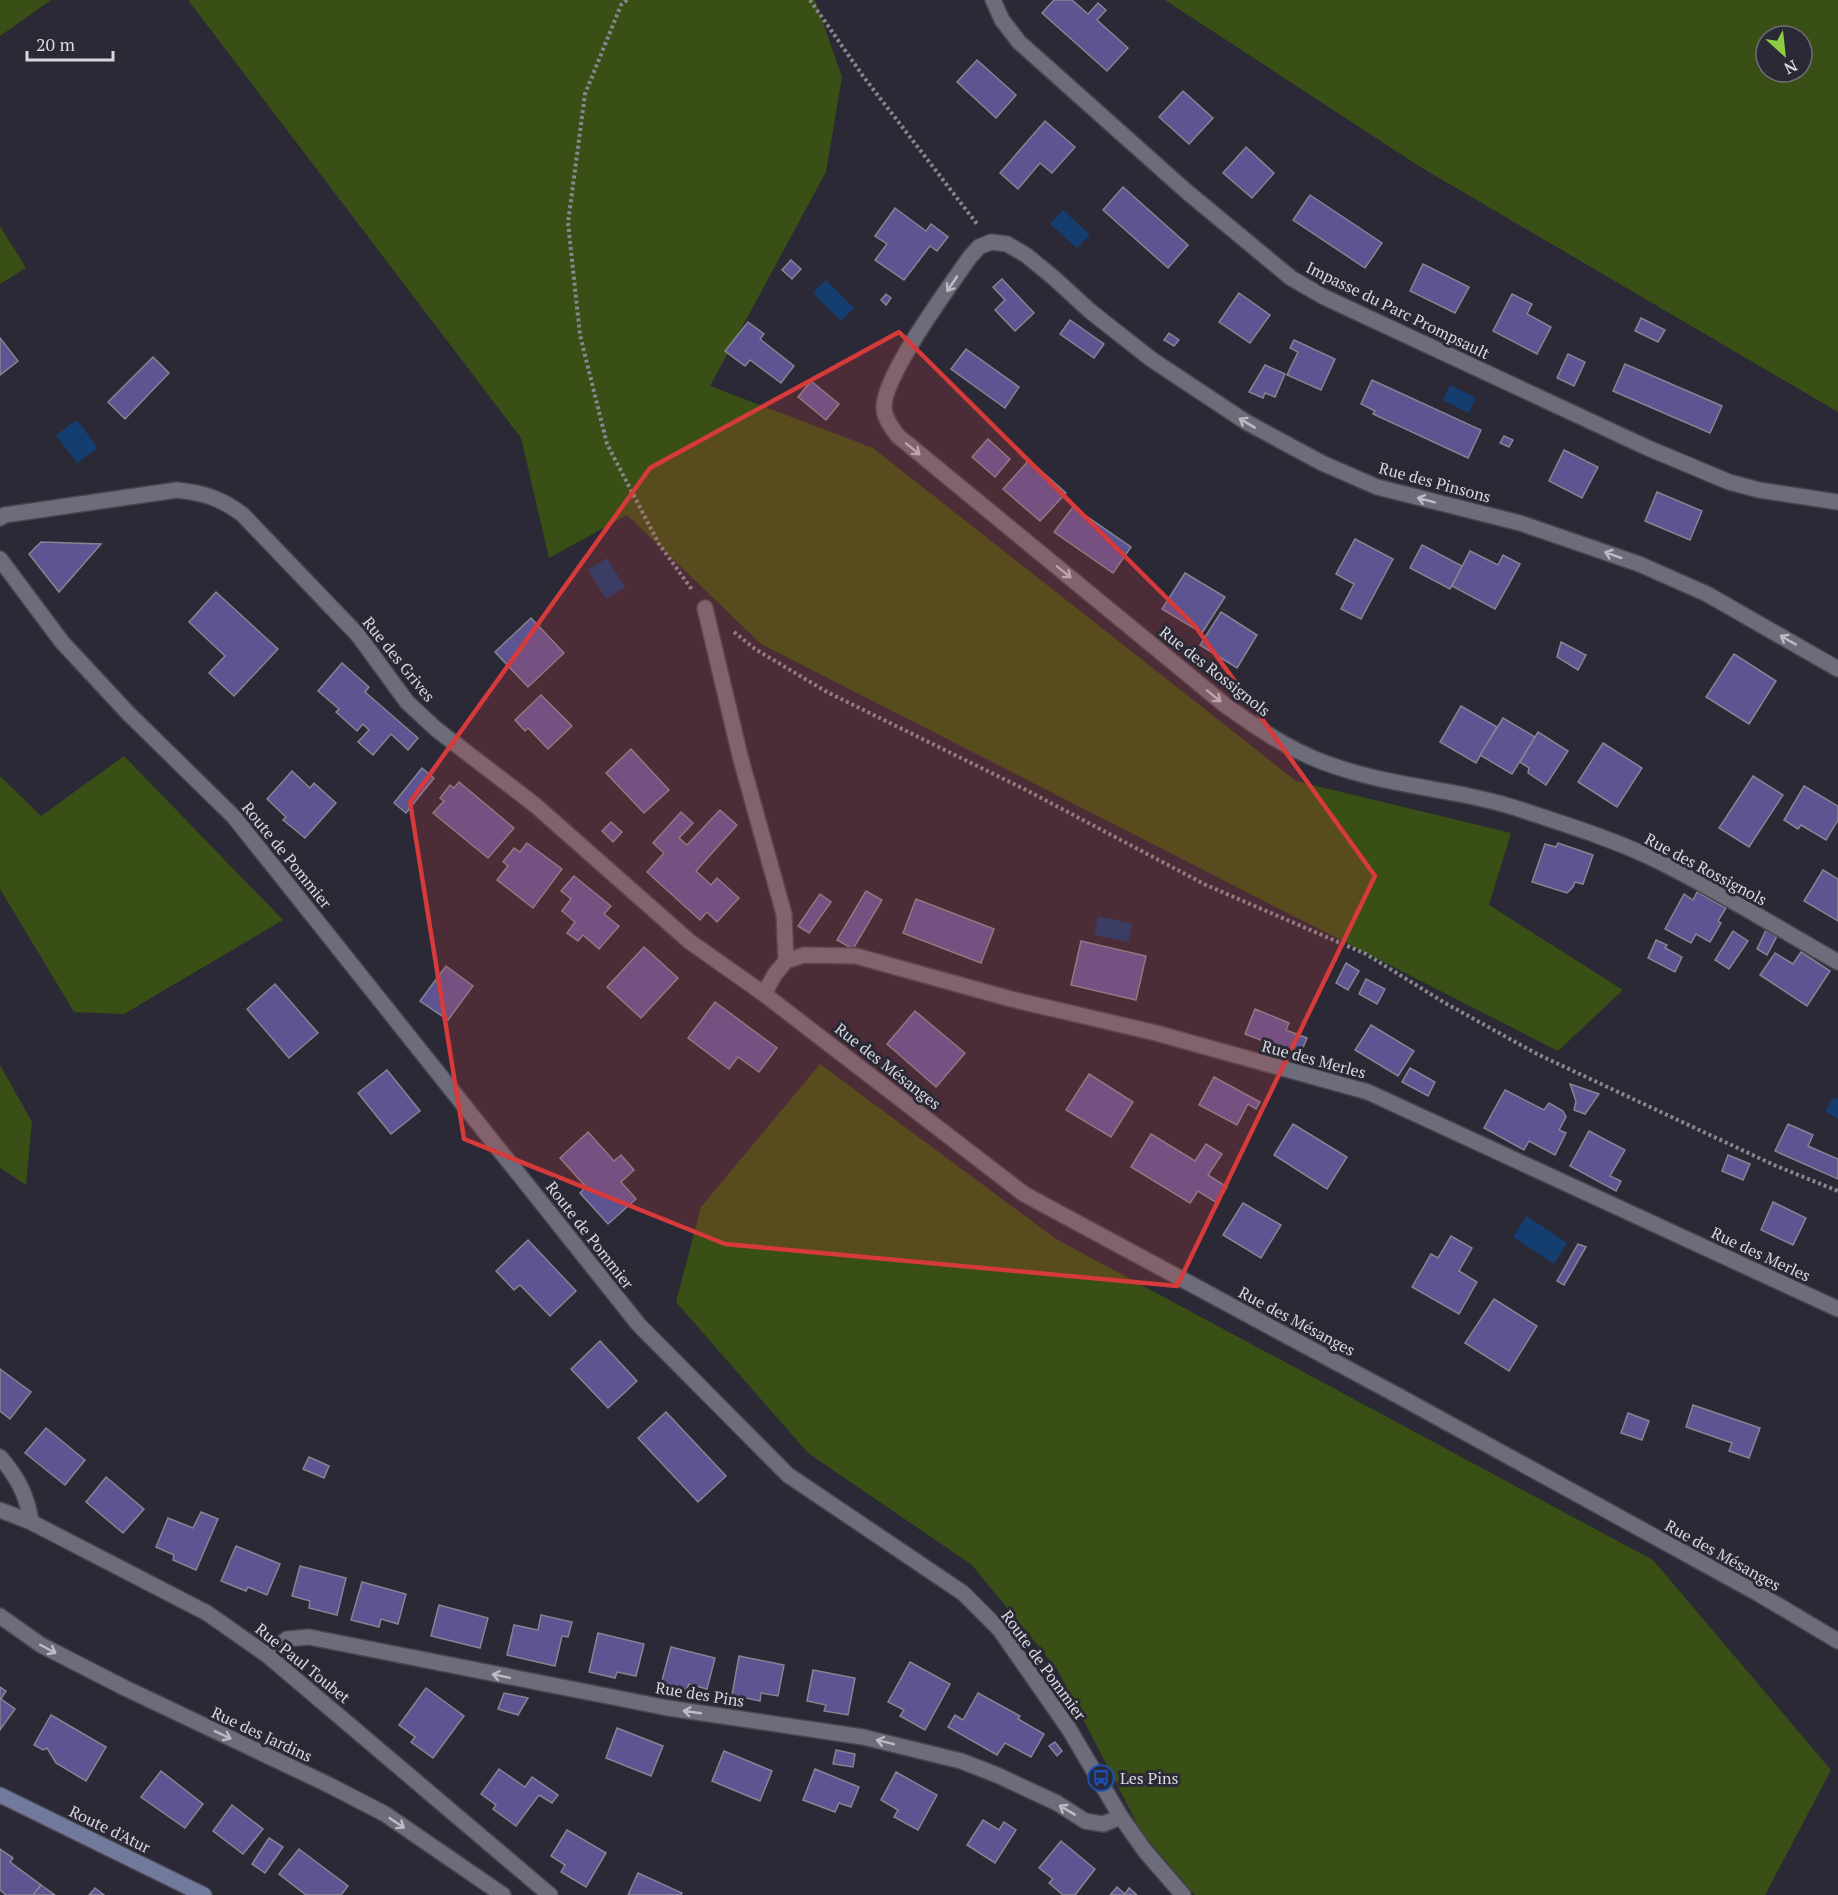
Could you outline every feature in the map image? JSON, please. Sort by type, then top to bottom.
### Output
[{"type":"main road","name":"Route d'Atur","points":[[0,1795],[204,1895]]},
{"type":"street","name":"Impasse du Parc Prompsault","points":[[993,0],[1002,20],[1019,42],[1186,191],[1292,278],[1316,293],[1648,448],[1729,482],[1759,490],[1838,501]]},
{"type":"street","name":"Rue des Pinsons","points":[[991,242],[1007,244],[1026,255],[1090,311],[1151,359],[1246,422],[1284,444],[1377,487],[1520,523],[1639,564],[1707,594],[1838,669]]},
{"type":"street","name":"Rue des Rossignols","points":[[991,242],[979,247],[970,256],[914,340],[893,378],[884,398],[884,411],[898,436],[1225,705],[1254,726],[1300,753],[1340,768],[1384,780],[1475,796],[1521,809],[1651,858],[1725,897],[1838,962]]},
{"type":"street","name":"Rue des Grives","points":[[0,518],[5,515],[177,490],[201,493],[223,500],[242,513],[358,635],[402,696],[436,729],[535,805],[689,941],[764,993]]},
{"type":"street","name":"Route de Pommier","points":[[0,559],[62,642],[128,713],[234,817],[639,1324],[788,1475],[963,1593],[1000,1630],[1069,1729],[1120,1817],[1145,1851],[1183,1895]]},
{"type":"street","points":[[705,608],[740,756],[783,914],[786,961],[764,993]]},
{"type":"street","name":"Rue des Merles","points":[[786,961],[804,955],[856,956],[1011,999],[1156,1033],[1368,1092],[1838,1310]]},
{"type":"street","name":"Rue des Mésanges","points":[[764,993],[1024,1194],[1406,1400],[1759,1594],[1838,1641]]},
{"type":"street","points":[[0,1457],[14,1473],[28,1500],[31,1522]]},
{"type":"street","name":"Rue Paul Toubet","points":[[0,1510],[31,1522],[207,1613],[267,1655],[550,1895]]},
{"type":"street","name":"Rue des Jardins","points":[[0,1616],[51,1650],[385,1814],[503,1895]]},
{"type":"street","name":"Rue des Pins","points":[[267,1655],[287,1639],[309,1637],[668,1708],[862,1737],[961,1761],[1057,1803],[1085,1821],[1103,1824],[1120,1817]]},
{"type":"path","points":[[627,0],[621,5],[585,94],[568,224],[580,335],[607,444],[659,544],[705,608],[755,649],[827,692],[1026,790],[1206,885],[1366,954],[1445,1003],[1536,1053],[1774,1166],[1838,1191]]},
{"type":"path","points":[[810,0],[863,76],[991,242]]},
{"type":"highlighted area","points":[[899,332],[1195,626],[1375,876],[1177,1286],[725,1244],[464,1139],[410,802],[650,468]]},
{"type":"green space","points":[[0,0],[51,0],[0,36]]},
{"type":"green space","points":[[188,0],[815,0],[842,77],[826,172],[710,386],[873,448],[1296,781],[1511,833],[1489,905],[1623,990],[1558,1051],[761,644],[627,515],[549,558],[521,438]]},
{"type":"green space","points":[[1165,0],[1838,0],[1838,412],[1422,168]]},
{"type":"green space","points":[[0,226],[26,268],[0,284]]},
{"type":"green space","points":[[124,756],[283,920],[124,1014],[74,1012],[0,889],[0,776],[41,816]]},
{"type":"green space","points":[[820,1064],[1056,1239],[1653,1560],[1831,1770],[1765,1895],[1195,1895],[1142,1833],[1057,1669],[972,1565],[808,1453],[676,1302],[701,1207]]},
{"type":"green space","points":[[0,1065],[32,1122],[26,1185],[0,1168]]},
{"type":"water","points":[[1063,210],[1090,235],[1077,248],[1050,224]]},
{"type":"water","points":[[826,280],[854,308],[841,321],[813,293]]},
{"type":"water","points":[[1450,385],[1476,398],[1469,413],[1443,400]]},
{"type":"water","points":[[77,420],[98,448],[77,463],[56,435]]},
{"type":"water","points":[[607,558],[625,587],[606,599],[588,570]]},
{"type":"water","points":[[1098,916],[1132,924],[1128,942],[1094,935]]},
{"type":"water","points":[[1834,1097],[1838,1099],[1838,1119],[1825,1111]]},
{"type":"water","points":[[1527,1216],[1567,1243],[1554,1264],[1513,1237]]},
{"type":"building","points":[[1054,0],[1072,0],[1088,14],[1098,3],[1106,10],[1097,20],[1128,48],[1107,71],[1042,13]]},
{"type":"building","points":[[977,60],[1016,95],[996,118],[957,82]]},
{"type":"building","points":[[1183,91],[1213,118],[1189,144],[1159,117]]},
{"type":"building","points":[[1045,121],[1075,147],[1052,173],[1040,163],[1018,189],[1000,173]]},
{"type":"building","points":[[1246,147],[1274,173],[1252,198],[1223,173]]},
{"type":"building","points":[[1123,187],[1188,245],[1168,268],[1103,210]]},
{"type":"building","points":[[1310,195],[1382,243],[1365,268],[1293,220]]},
{"type":"building","points":[[895,208],[926,231],[931,224],[948,237],[937,251],[930,246],[904,280],[875,260],[887,244],[875,236]]},
{"type":"building","points":[[791,260],[801,269],[792,279],[782,270]]},
{"type":"building","points":[[1423,264],[1469,287],[1455,313],[1410,291]]},
{"type":"building","points":[[1002,279],[1034,313],[1015,331],[995,310],[1005,300],[993,287]]},
{"type":"building","points":[[1239,293],[1270,315],[1250,343],[1219,322]]},
{"type":"building","points":[[886,294],[891,298],[886,305],[881,300]]},
{"type":"building","points":[[1512,294],[1532,304],[1527,314],[1551,327],[1537,354],[1493,331]]},
{"type":"building","points":[[1641,318],[1665,330],[1658,342],[1635,331]]},
{"type":"building","points":[[1070,320],[1104,344],[1094,358],[1060,334]]},
{"type":"building","points":[[748,322],[764,334],[760,339],[794,366],[781,383],[750,360],[745,366],[725,351]]},
{"type":"building","points":[[1169,333],[1179,340],[1174,346],[1164,340]]},
{"type":"building","points":[[0,338],[18,361],[0,375]]},
{"type":"building","points":[[1294,340],[1335,359],[1321,390],[1287,375],[1298,352],[1290,348]]},
{"type":"building","points":[[966,349],[1019,387],[1005,408],[951,369]]},
{"type":"building","points":[[1568,354],[1585,362],[1574,386],[1557,378]]},
{"type":"building","points":[[153,357],[169,373],[125,419],[108,402]]},
{"type":"building","points":[[1625,364],[1722,406],[1710,433],[1613,391]]},
{"type":"building","points":[[1265,365],[1285,374],[1275,397],[1265,393],[1263,398],[1249,392]]},
{"type":"building","points":[[1372,380],[1481,430],[1468,458],[1373,414],[1375,411],[1361,404]]},
{"type":"building","points":[[811,381],[839,404],[826,420],[798,397]]},
{"type":"building","points":[[1504,436],[1513,440],[1509,447],[1500,443]]},
{"type":"building","points":[[988,439],[1010,459],[995,477],[972,457]]},
{"type":"building","points":[[1564,450],[1598,467],[1582,498],[1549,481]]},
{"type":"building","points":[[1029,460],[1066,493],[1040,521],[1003,489]]},
{"type":"building","points":[[1657,492],[1702,511],[1690,540],[1645,521]]},
{"type":"building","points":[[1073,507],[1131,547],[1113,573],[1054,532]]},
{"type":"building","points":[[1355,539],[1393,559],[1361,619],[1341,609],[1354,584],[1336,574]]},
{"type":"building","points":[[41,542],[101,544],[59,592],[29,554]]},
{"type":"building","points":[[1422,545],[1462,566],[1450,589],[1410,568]]},
{"type":"building","points":[[1470,551],[1498,565],[1503,555],[1520,564],[1495,609],[1452,586]]},
{"type":"building","points":[[1185,573],[1225,597],[1202,633],[1162,609]]},
{"type":"building","points":[[216,592],[278,649],[234,696],[209,673],[225,656],[189,622]]},
{"type":"building","points":[[1221,612],[1257,635],[1237,668],[1200,645]]},
{"type":"building","points":[[531,618],[564,653],[528,687],[495,652]]},
{"type":"building","points":[[1561,642],[1586,655],[1578,670],[1557,657]]},
{"type":"building","points":[[1734,654],[1776,681],[1749,724],[1706,697]]},
{"type":"building","points":[[342,663],[369,687],[365,692],[418,738],[408,750],[391,734],[373,755],[358,742],[369,730],[363,724],[357,731],[336,712],[339,709],[318,691]]},
{"type":"building","points":[[541,695],[572,726],[548,749],[528,728],[525,731],[515,720]]},
{"type":"building","points":[[1461,706],[1497,727],[1476,763],[1440,742]]},
{"type":"building","points":[[1503,718],[1535,737],[1512,774],[1480,755]]},
{"type":"building","points":[[1538,732],[1568,751],[1546,785],[1528,773],[1529,768],[1520,762]]},
{"type":"building","points":[[1603,743],[1642,768],[1617,807],[1578,782]]},
{"type":"building","points":[[631,749],[669,790],[644,813],[606,773]]},
{"type":"building","points":[[422,768],[434,778],[406,813],[394,803]]},
{"type":"building","points":[[292,771],[310,788],[314,783],[336,803],[305,838],[283,820],[286,817],[267,799]]},
{"type":"building","points":[[1753,776],[1783,795],[1749,847],[1719,828]]},
{"type":"building","points":[[459,782],[514,828],[488,858],[433,813],[444,801],[440,798],[450,785],[454,788]]},
{"type":"building","points":[[1804,786],[1838,806],[1838,820],[1826,840],[1801,825],[1798,829],[1784,820]]},
{"type":"building","points":[[720,810],[737,825],[696,871],[711,885],[717,878],[739,898],[717,922],[707,912],[700,920],[647,872],[664,853],[653,843],[681,812],[693,823],[679,838],[687,845]]},
{"type":"building","points":[[611,822],[622,832],[613,842],[602,831]]},
{"type":"building","points":[[527,843],[562,869],[533,908],[497,880],[508,866],[503,862],[514,848],[520,852]]},
{"type":"building","points":[[1558,843],[1593,855],[1583,884],[1575,882],[1567,893],[1532,882],[1545,844],[1556,847]]},
{"type":"building","points":[[1823,870],[1838,879],[1838,921],[1804,901]]},
{"type":"building","points":[[574,876],[611,906],[604,914],[619,926],[599,949],[583,935],[578,941],[567,933],[575,922],[562,911],[571,899],[561,891]]},
{"type":"building","points":[[866,891],[882,900],[853,949],[837,940]]},
{"type":"building","points":[[1697,892],[1726,908],[1718,921],[1721,923],[1710,942],[1696,934],[1691,943],[1665,929],[1684,894],[1693,900]]},
{"type":"building","points":[[820,894],[831,902],[809,933],[798,926]]},
{"type":"building","points":[[916,899],[994,929],[981,963],[903,933]]},
{"type":"building","points":[[1766,930],[1777,936],[1767,955],[1757,949]]},
{"type":"building","points":[[1733,931],[1748,941],[1729,969],[1715,960]]},
{"type":"building","points":[[1656,940],[1667,945],[1665,948],[1682,957],[1675,972],[1648,958]]},
{"type":"building","points":[[1081,941],[1146,956],[1136,1000],[1071,985]]},
{"type":"building","points":[[644,947],[678,978],[641,1018],[607,987]]},
{"type":"building","points":[[1801,952],[1830,971],[1807,1006],[1760,975],[1775,953],[1793,964]]},
{"type":"building","points":[[1346,963],[1359,971],[1348,990],[1336,983]]},
{"type":"building","points":[[446,966],[473,986],[448,1020],[420,1001]]},
{"type":"building","points":[[1366,979],[1385,989],[1377,1004],[1359,994]]},
{"type":"building","points":[[275,984],[318,1033],[289,1058],[247,1009]]},
{"type":"building","points":[[715,1002],[777,1048],[759,1072],[738,1057],[729,1069],[688,1038]]},
{"type":"building","points":[[1255,1009],[1289,1023],[1286,1030],[1307,1038],[1300,1055],[1245,1034]]},
{"type":"building","points":[[915,1011],[965,1053],[936,1087],[887,1044]]},
{"type":"building","points":[[1371,1025],[1414,1051],[1398,1076],[1355,1050]]},
{"type":"building","points":[[1410,1068],[1435,1082],[1428,1096],[1402,1082]]},
{"type":"building","points":[[387,1070],[420,1111],[391,1134],[358,1093]]},
{"type":"building","points":[[1089,1074],[1133,1102],[1111,1137],[1066,1110]]},
{"type":"building","points":[[1214,1077],[1260,1102],[1256,1109],[1248,1104],[1237,1125],[1199,1105]]},
{"type":"building","points":[[1570,1084],[1599,1094],[1585,1114],[1574,1110],[1576,1101]]},
{"type":"building","points":[[1505,1090],[1544,1110],[1549,1103],[1563,1111],[1566,1117],[1559,1130],[1566,1133],[1555,1155],[1529,1141],[1524,1150],[1484,1128]]},
{"type":"building","points":[[1293,1124],[1347,1157],[1327,1189],[1274,1155]]},
{"type":"building","points":[[1788,1124],[1813,1135],[1808,1146],[1838,1159],[1838,1179],[1775,1151]]},
{"type":"building","points":[[1589,1131],[1625,1150],[1610,1176],[1621,1181],[1616,1191],[1570,1166]]},
{"type":"building","points":[[588,1132],[614,1161],[621,1155],[634,1170],[621,1182],[636,1199],[608,1224],[580,1193],[586,1187],[560,1158]]},
{"type":"building","points":[[1151,1134],[1195,1161],[1206,1144],[1222,1154],[1208,1175],[1227,1187],[1217,1203],[1198,1191],[1190,1203],[1131,1167]]},
{"type":"building","points":[[1728,1155],[1750,1164],[1743,1180],[1722,1171]]},
{"type":"building","points":[[1773,1202],[1806,1218],[1793,1245],[1761,1230]]},
{"type":"building","points":[[1243,1203],[1281,1225],[1261,1258],[1223,1235]]},
{"type":"building","points":[[1451,1236],[1472,1248],[1459,1271],[1477,1282],[1459,1314],[1412,1287],[1431,1254],[1438,1258]]},
{"type":"building","points":[[528,1240],[576,1291],[550,1316],[520,1285],[514,1290],[496,1271]]},
{"type":"building","points":[[1578,1244],[1586,1247],[1564,1285],[1557,1281]]},
{"type":"building","points":[[1494,1299],[1537,1326],[1509,1371],[1465,1343]]},
{"type":"building","points":[[600,1341],[637,1381],[608,1408],[571,1369]]},
{"type":"building","points":[[0,1369],[31,1392],[10,1419],[0,1411]]},
{"type":"building","points":[[1693,1405],[1760,1428],[1749,1458],[1729,1451],[1732,1443],[1686,1427]]},
{"type":"building","points":[[666,1412],[726,1476],[698,1502],[638,1438]]},
{"type":"building","points":[[1628,1413],[1649,1421],[1642,1440],[1621,1433]]},
{"type":"building","points":[[46,1428],[85,1460],[65,1485],[25,1453]]},
{"type":"building","points":[[309,1457],[329,1466],[324,1478],[303,1469]]},
{"type":"building","points":[[106,1477],[144,1509],[123,1533],[86,1502]]},
{"type":"building","points":[[201,1512],[218,1519],[196,1570],[173,1560],[174,1555],[156,1547],[168,1518],[193,1528]]},
{"type":"building","points":[[236,1546],[280,1564],[267,1595],[248,1587],[246,1591],[221,1581]]},
{"type":"building","points":[[300,1566],[346,1578],[337,1615],[309,1608],[310,1601],[292,1596]]},
{"type":"building","points":[[362,1582],[406,1594],[398,1624],[381,1619],[379,1627],[351,1620]]},
{"type":"building","points":[[439,1605],[488,1618],[480,1648],[431,1636]]},
{"type":"building","points":[[541,1615],[572,1622],[568,1637],[562,1636],[555,1666],[507,1655],[514,1625],[538,1630]]},
{"type":"building","points":[[598,1633],[644,1644],[636,1676],[617,1672],[615,1678],[589,1672]]},
{"type":"building","points":[[671,1647],[715,1658],[707,1689],[689,1684],[686,1691],[661,1684]]},
{"type":"building","points":[[739,1656],[784,1665],[778,1696],[761,1693],[760,1701],[732,1695]]},
{"type":"building","points":[[910,1662],[950,1684],[925,1730],[900,1716],[904,1710],[888,1702]]},
{"type":"building","points":[[813,1670],[855,1678],[848,1715],[824,1711],[826,1705],[807,1701]]},
{"type":"building","points":[[0,1687],[6,1691],[1,1699],[15,1709],[0,1730]]},
{"type":"building","points":[[426,1688],[464,1716],[433,1758],[411,1742],[415,1737],[399,1725]]},
{"type":"building","points":[[504,1693],[528,1698],[518,1715],[498,1709]]},
{"type":"building","points":[[978,1693],[1020,1716],[1018,1719],[1044,1734],[1031,1757],[1005,1743],[997,1755],[948,1727],[955,1715],[963,1720]]},
{"type":"building","points":[[51,1715],[106,1747],[86,1781],[56,1763],[47,1748],[43,1750],[34,1745]]},
{"type":"building","points":[[617,1728],[663,1746],[651,1776],[606,1758]]},
{"type":"building","points":[[1055,1742],[1062,1751],[1057,1756],[1049,1746]]},
{"type":"building","points":[[836,1750],[855,1754],[853,1767],[833,1764]]},
{"type":"building","points":[[724,1751],[772,1771],[760,1801],[712,1781]]},
{"type":"building","points":[[499,1769],[525,1787],[532,1777],[558,1795],[552,1803],[539,1795],[516,1826],[493,1809],[496,1805],[481,1794]]},
{"type":"building","points":[[815,1769],[859,1787],[851,1807],[839,1803],[835,1812],[803,1800]]},
{"type":"building","points":[[161,1771],[203,1804],[185,1828],[141,1797]]},
{"type":"building","points":[[896,1772],[937,1795],[918,1830],[894,1817],[898,1810],[881,1800]]},
{"type":"building","points":[[232,1805],[263,1829],[243,1854],[213,1831]]},
{"type":"building","points":[[983,1820],[999,1830],[1004,1822],[1016,1830],[995,1863],[967,1845]]},
{"type":"building","points":[[567,1830],[606,1853],[586,1887],[561,1872],[565,1865],[551,1856]]},
{"type":"building","points":[[269,1838],[283,1847],[265,1873],[252,1864]]},
{"type":"building","points":[[1061,1841],[1095,1869],[1075,1895],[1063,1895],[1049,1883],[1053,1879],[1039,1868]]},
{"type":"building","points":[[0,1849],[13,1858],[10,1862],[41,1885],[33,1895],[6,1895],[0,1890]]},
{"type":"building","points":[[299,1849],[348,1886],[341,1895],[306,1895],[279,1874]]},
{"type":"building","points":[[638,1873],[682,1893],[681,1895],[628,1895]]},
{"type":"building","points":[[41,1885],[55,1895],[33,1895]]},
{"type":"building","points":[[1117,1887],[1125,1894],[1129,1888],[1137,1895],[1110,1895]]},
{"type":"building","points":[[95,1888],[104,1895],[89,1895]]},
{"type":"place","name":"Les Pins","points":[[1101,1778]]}]
